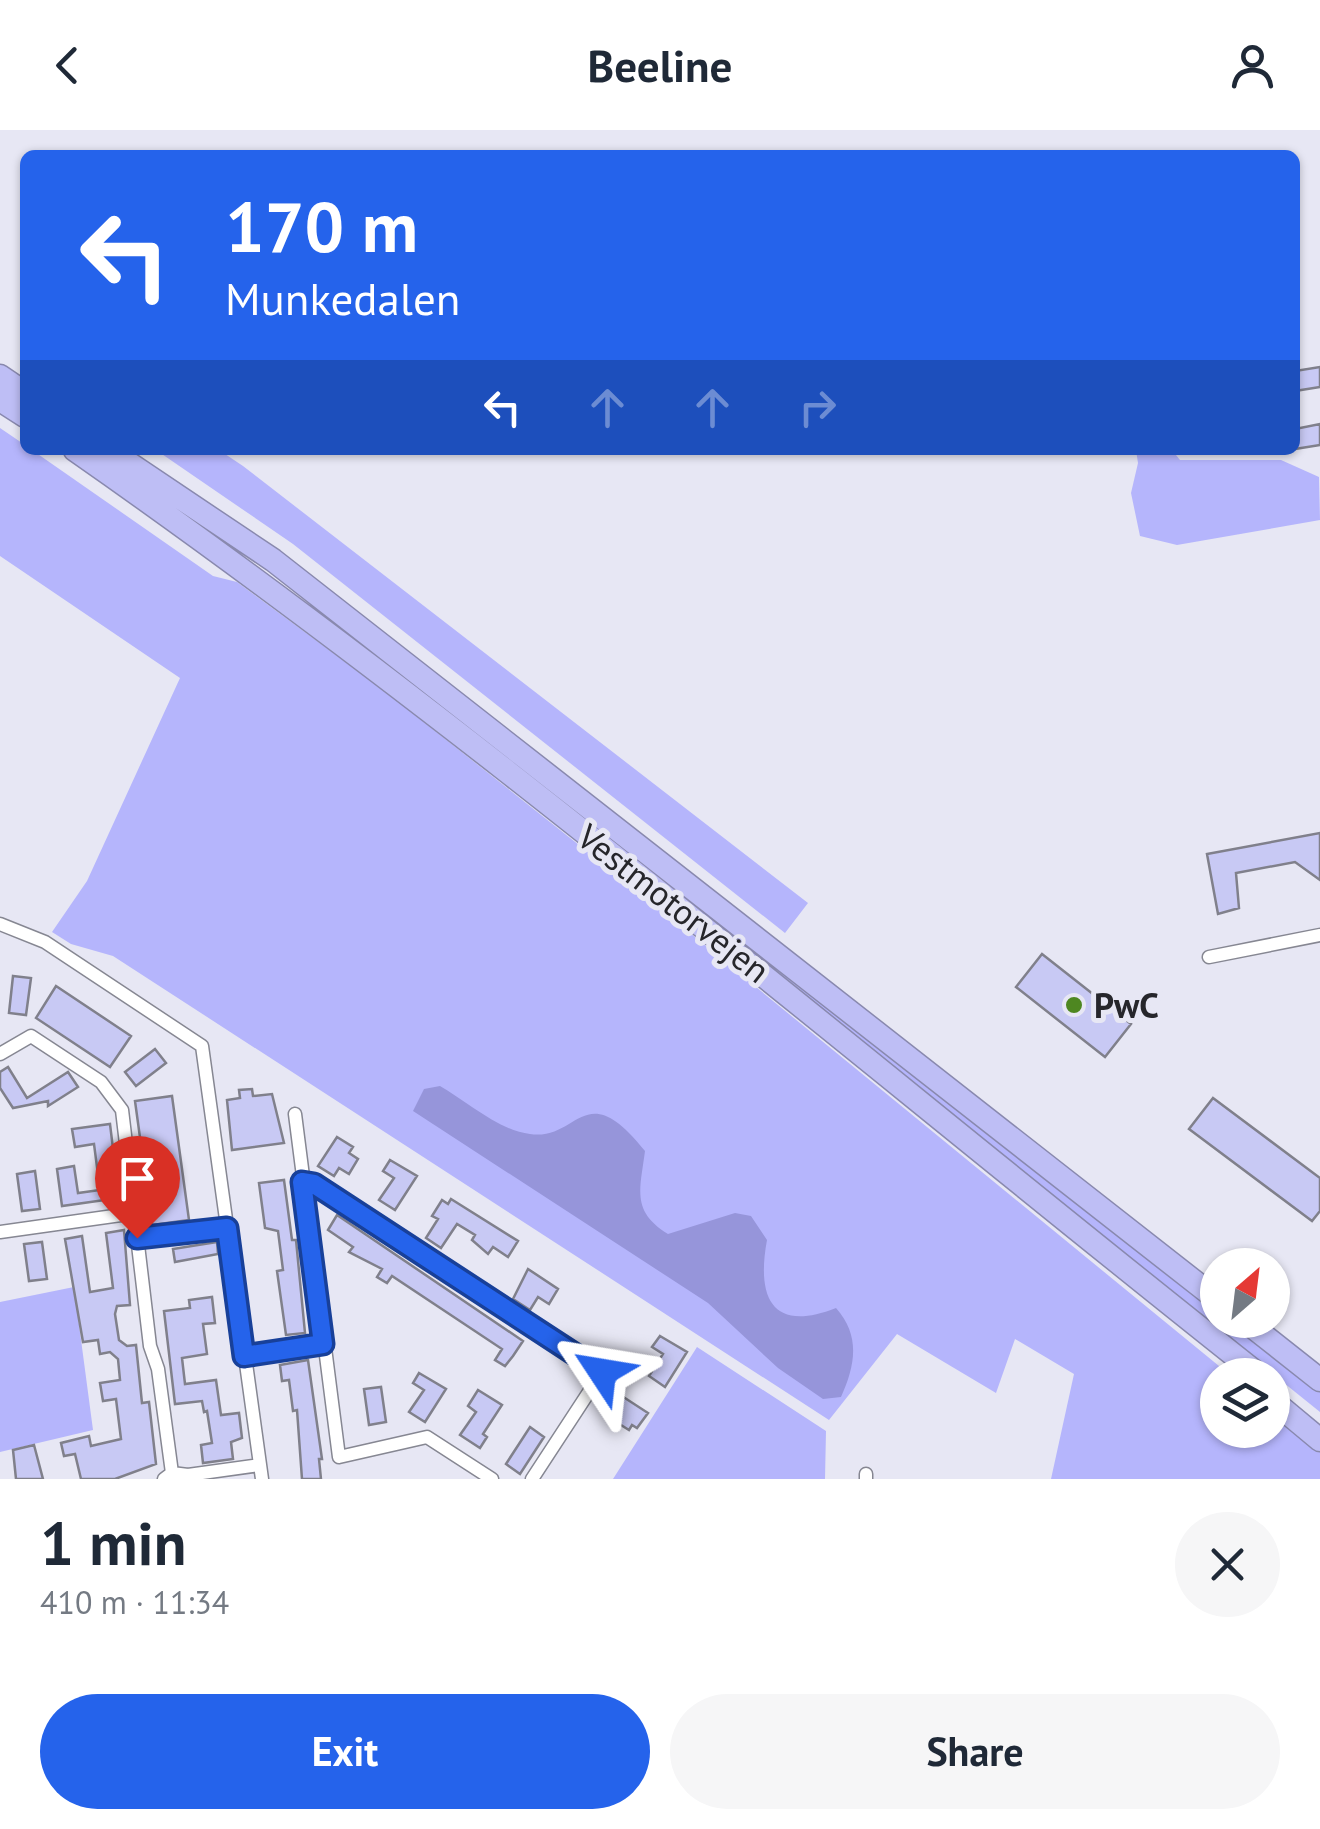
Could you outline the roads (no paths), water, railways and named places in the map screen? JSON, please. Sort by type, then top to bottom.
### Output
[{"type":"highway","name":"Vestmotorvejen","points":[[83,455],[261,580],[716,934],[1238,1358]]},
{"type":"highway","name":"Vestmotorvejen","points":[[116,455],[273,560],[1200,1286]]},
{"type":"highway","points":[[1150,1246],[1200,1272]]},
{"type":"highway","points":[[1176,1309],[1226,1358]]},
{"type":"highway","points":[[1267,1338],[1320,1380]]},
{"type":"highway","points":[[1290,1338],[1320,1360]]},
{"type":"highway","points":[[1290,1400],[1320,1423]]},
{"type":"highway","points":[[1290,1415],[1320,1440]]},
{"type":"street","points":[[0,924],[44,942],[202,1046],[261,1472],[168,1476],[122,1110],[114,1094],[31,1036],[0,1054]]},
{"type":"street","points":[[1209,957],[1320,935]]},
{"type":"street","points":[[295,1114],[339,1457],[427,1438],[492,1479]]},
{"type":"street","points":[[302,1182],[314,1184],[602,1372],[532,1479]]},
{"type":"street","points":[[0,1232],[134,1213]]},
{"type":"street","points":[[137,1238],[227,1228]]},
{"type":"street","points":[[244,1356],[323,1344]]},
{"type":"place","name":"PwC","points":[[1074,1005]]}]
